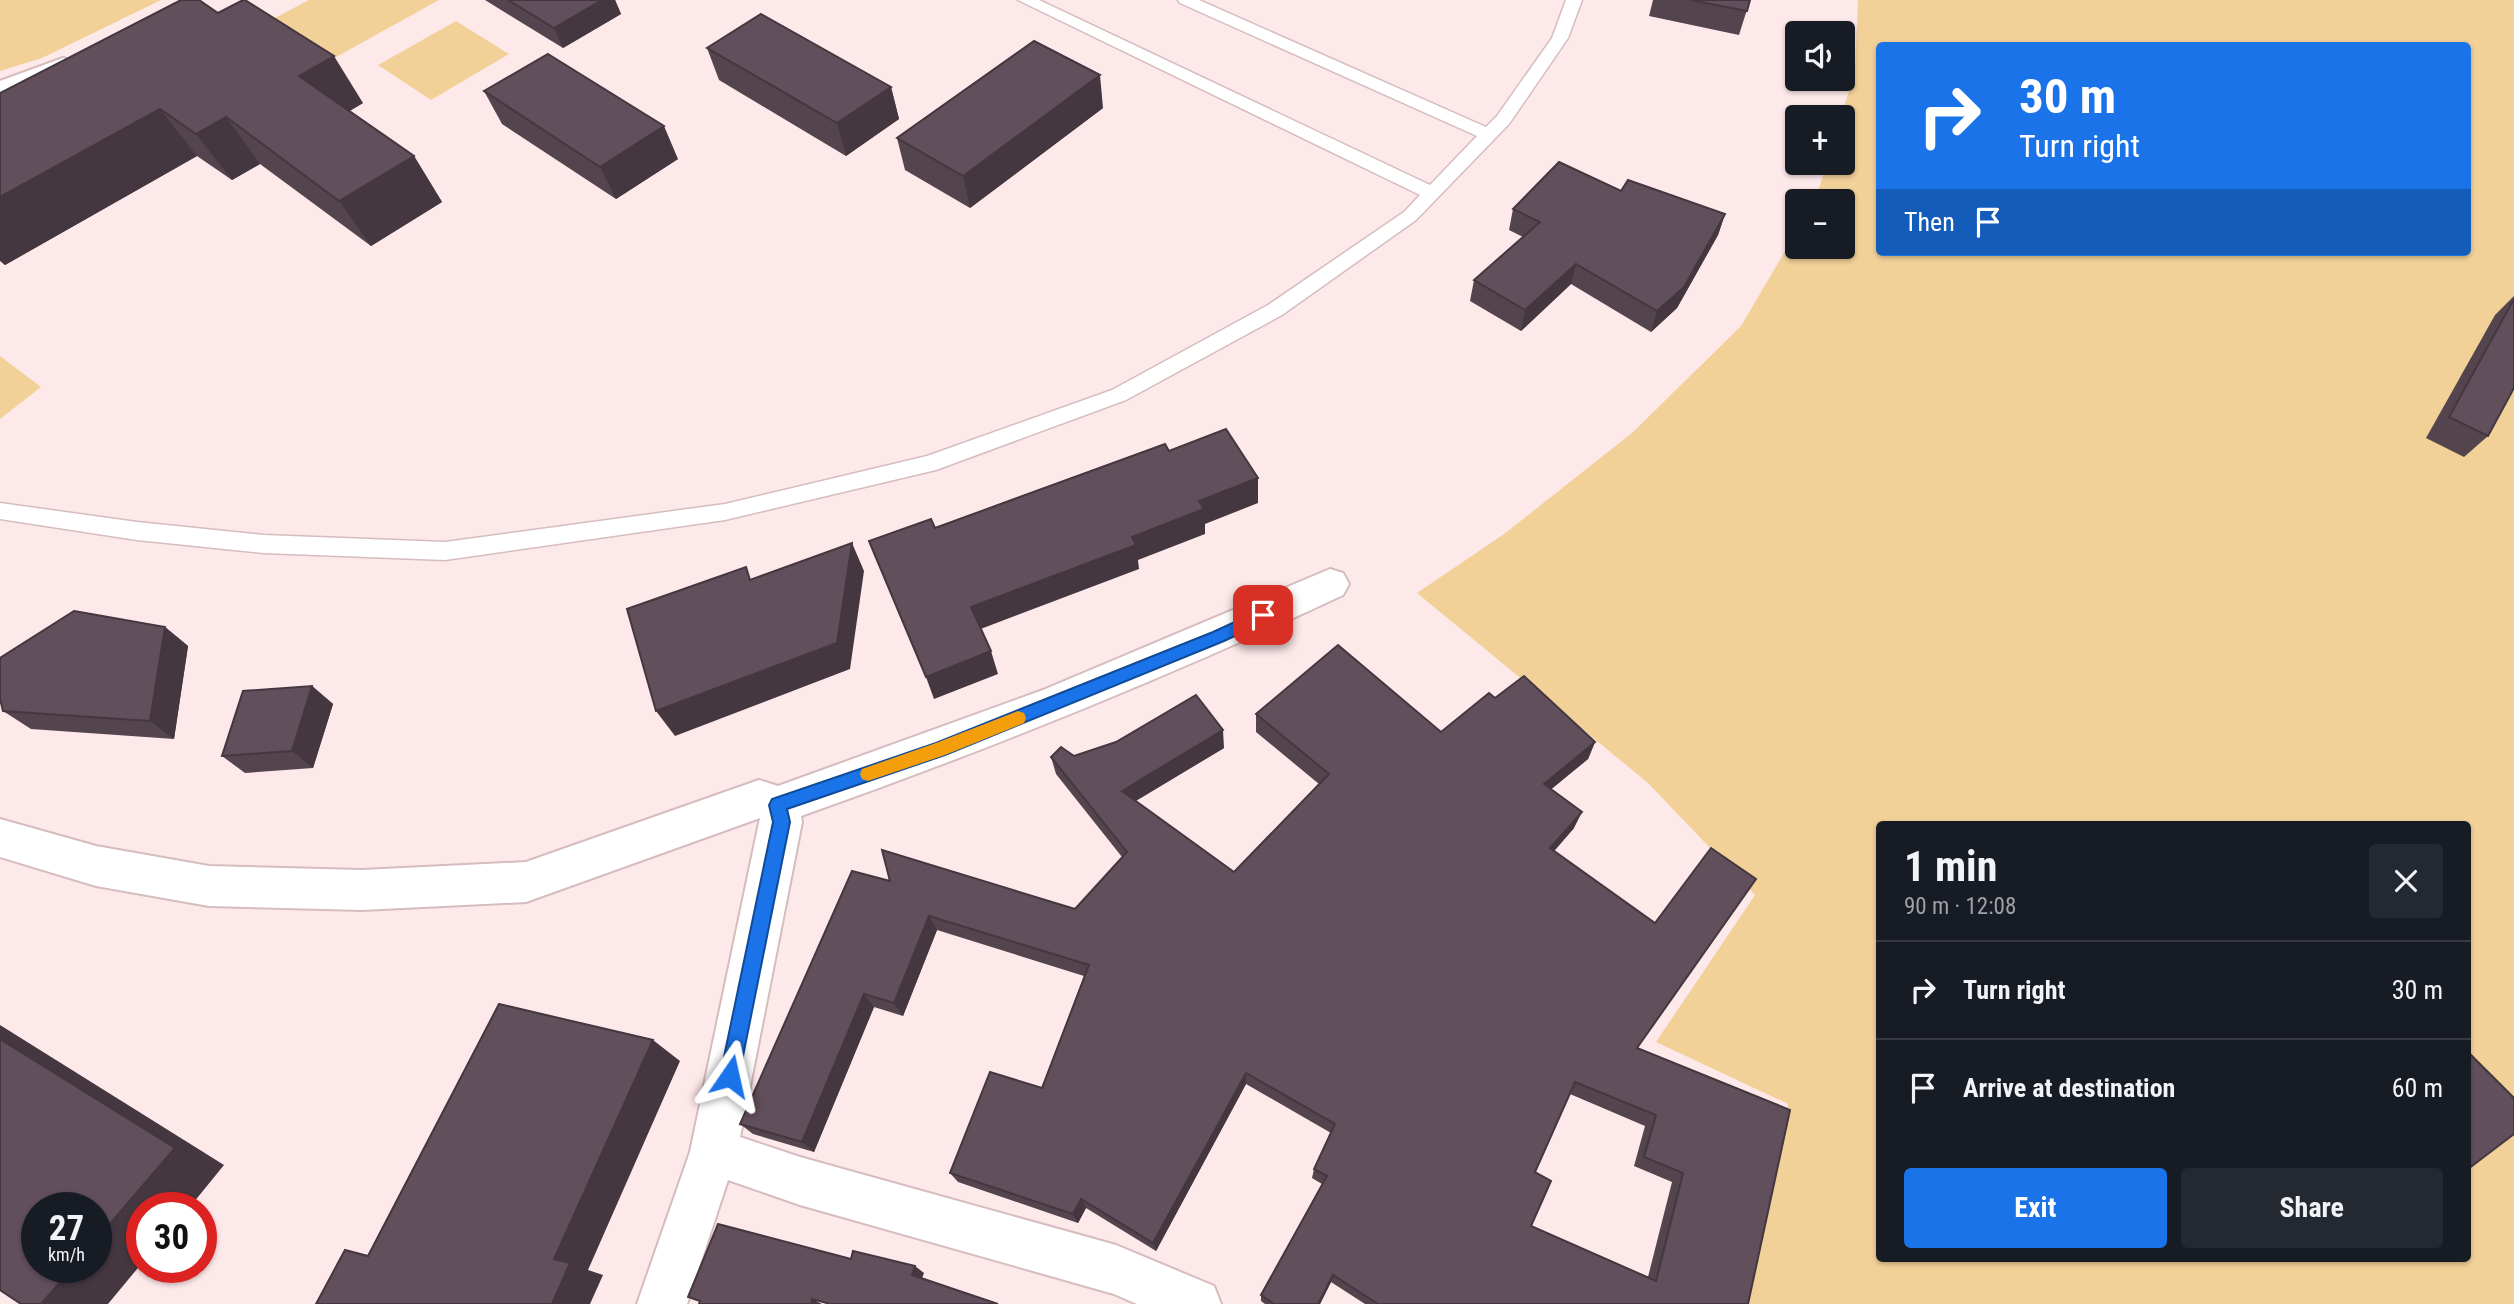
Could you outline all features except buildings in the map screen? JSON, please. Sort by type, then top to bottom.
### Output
[{"type":"street","points":[[0,91],[67,66],[88,54]]},
{"type":"street","points":[[0,838],[96,866],[209,887],[362,890],[526,882],[759,799],[778,805],[939,750],[1219,637],[1330,584]]},
{"type":"street","points":[[662,1304],[714,1152],[781,822],[778,805]]},
{"type":"street","points":[[714,1152],[800,1181],[1116,1270],[1196,1304]]},
{"type":"lane","points":[[1026,0],[1432,193]]},
{"type":"lane","points":[[1186,0],[1489,135]]},
{"type":"lane","points":[[0,511],[137,531],[264,544],[445,551],[725,512],[929,464],[1119,395],[1275,310],[1410,216],[1503,120],[1560,38],[1574,0]]},
{"type":"shaded area","points":[[0,0],[161,0],[42,58],[0,71]]},
{"type":"shaded area","points":[[309,0],[439,0],[329,61],[269,21]]},
{"type":"shaded area","points":[[1858,0],[2514,0],[2514,1304],[1742,1304],[1788,1104],[1656,1042],[1755,895],[1648,783],[1417,593],[1504,534],[1632,433],[1741,326],[1785,251],[1785,259],[1855,259],[1855,189],[1819,189],[1823,175],[1855,175],[1855,105],[1845,105],[1849,91],[1855,91]]},
{"type":"shaded area","points":[[456,21],[509,54],[431,100],[378,65]]},
{"type":"shaded area","points":[[0,356],[41,387],[0,419]]},
{"type":"slow traffic","points":[[868,774],[939,750],[1018,718]]},
{"type":"route","points":[[730,1076],[781,822],[778,805],[939,750],[1219,637],[1263,615]]}]
